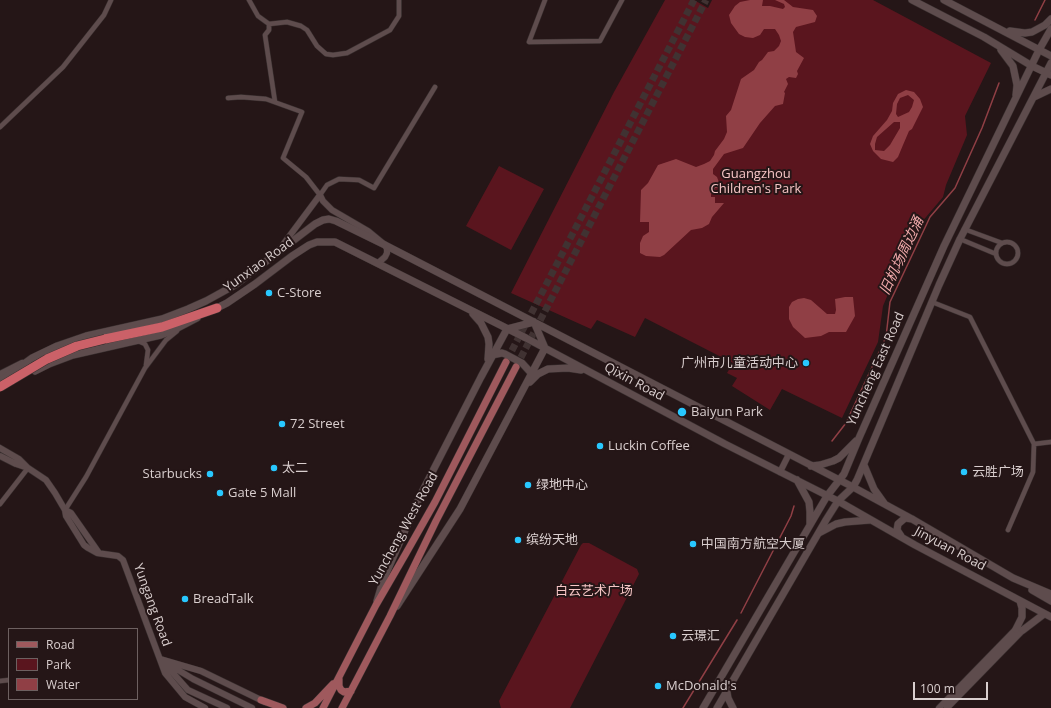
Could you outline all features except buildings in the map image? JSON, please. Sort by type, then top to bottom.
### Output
[{"type":"highway","points":[[0,387],[47,359],[78,346],[162,327],[217,308]]},
{"type":"main road","points":[[912,0],[984,37],[997,46],[1048,74]]},
{"type":"main road","points":[[944,0],[1051,56]]},
{"type":"main road","points":[[992,25],[1011,32],[1025,33],[1032,32],[1040,28],[1051,19]]},
{"type":"main road","points":[[984,37],[991,33],[992,25]]},
{"type":"main road","name":"Yuncheng East Road","points":[[703,708],[827,496],[840,481],[846,470],[858,438],[944,246],[1039,50],[1051,29]]},
{"type":"main road","points":[[997,46],[1013,66],[1017,85],[1015,101]]},
{"type":"main road","name":"Yuncheng East Road","points":[[717,708],[818,533],[838,502],[853,487],[857,480],[964,229],[1048,74],[1051,63]]},
{"type":"main road","points":[[1034,98],[1051,89]]},
{"type":"main road","name":"Yunxiao Road","points":[[0,381],[32,358],[62,344],[86,336],[147,323],[188,310],[235,285],[315,224],[329,219],[385,245],[534,322]]},
{"type":"main road","name":"Yunxiao Road","points":[[0,391],[24,376],[49,364],[88,350],[167,333],[217,308],[255,284],[300,250],[317,242],[326,241],[335,242],[526,338]]},
{"type":"main road","points":[[460,305],[471,312],[485,330],[489,344],[488,364]]},
{"type":"main road","points":[[376,604],[384,578],[416,504],[492,355],[507,329],[534,322],[545,348],[456,518],[390,616]]},
{"type":"main road","name":"Qixin Road","points":[[534,322],[840,481]]},
{"type":"main road","name":"Qixin Road","points":[[526,338],[724,444],[838,502]]},
{"type":"main road","points":[[492,355],[502,353],[505,354],[522,363],[532,374]]},
{"type":"main road","name":"Yuncheng West Road","points":[[323,708],[376,604],[406,555],[431,508],[506,362]]},
{"type":"main road","name":"Yuncheng West Road","points":[[342,708],[390,616],[436,521],[516,367]]},
{"type":"main road","points":[[526,386],[538,374],[548,369],[568,368],[587,371]]},
{"type":"main road","points":[[810,466],[820,465],[839,458],[858,438]]},
{"type":"main road","points":[[864,465],[874,489],[885,504]]},
{"type":"main road","points":[[797,480],[809,502],[810,526]]},
{"type":"main road","name":"Jinyuan Road","points":[[840,481],[912,519],[1013,578],[1051,594]]},
{"type":"main road","name":"Jinyuan Road","points":[[838,502],[1048,616]]},
{"type":"main road","points":[[904,538],[897,530],[898,524],[905,518],[912,519]]},
{"type":"main road","points":[[818,533],[836,524],[871,520]]},
{"type":"main road","points":[[795,551],[805,557]]},
{"type":"main road","points":[[1013,578],[1051,601]]},
{"type":"main road","points":[[1019,630],[1022,617],[1020,601]]},
{"type":"main road","points":[[1019,630],[1048,616]]},
{"type":"main road","points":[[733,657],[743,662]]},
{"type":"main road","points":[[340,677],[339,686],[341,690],[344,692],[351,691],[346,708]]},
{"type":"main road","points":[[306,708],[315,703],[340,677]]},
{"type":"main road","points":[[727,692],[733,708]]},
{"type":"main road","points":[[262,700],[283,708]]},
{"type":"street","points":[[0,127],[63,67],[104,15],[111,0]]},
{"type":"street","points":[[249,0],[258,16],[269,24],[287,22],[301,26],[307,30],[317,46],[326,54],[333,55],[348,53],[390,30],[399,16],[399,0]]},
{"type":"street","points":[[545,0],[529,42],[600,41],[622,0]]},
{"type":"street","points":[[269,24],[269,30],[265,35],[275,102]]},
{"type":"street","points":[[276,253],[327,186],[338,179],[359,180],[374,188],[434,87]]},
{"type":"street","points":[[228,98],[241,97],[266,99],[302,112],[283,158],[306,177],[323,201],[332,210],[375,235],[385,245],[387,253],[378,263]]},
{"type":"street","points":[[960,239],[996,254],[1004,263],[1013,262],[1017,257],[1018,251],[1015,245],[1009,242],[1002,243],[964,229]]},
{"type":"street","points":[[996,254],[997,248],[1002,243]]},
{"type":"street","points":[[932,302],[970,318],[1034,444],[1033,472],[1008,530]]},
{"type":"street","points":[[66,510],[86,477],[145,368],[166,340],[175,332],[197,319]]},
{"type":"street","points":[[136,340],[146,344],[148,350],[145,368]]},
{"type":"street","points":[[43,352],[42,359],[49,364]]},
{"type":"street","points":[[0,374],[32,358]]},
{"type":"street","points":[[1034,444],[1051,442]]},
{"type":"street","name":"Yungang Road","points":[[0,448],[19,459],[28,468],[46,480],[66,510],[71,513],[99,553],[118,556],[124,562],[165,673],[185,698],[204,708]]},
{"type":"street","points":[[780,472],[789,454]]},
{"type":"street","name":"Yungang Road","points":[[0,456],[28,468]]},
{"type":"street","points":[[0,504],[28,468]]},
{"type":"street","points":[[939,708],[1019,630]]},
{"type":"street","points":[[947,708],[1019,630]]},
{"type":"street","points":[[160,659],[201,671],[277,708]]},
{"type":"street","points":[[160,659],[188,690],[226,708]]},
{"type":"street","points":[[160,659],[193,679],[252,708]]},
{"type":"green space","name":"Guangzhou Children's Park","points":[[665,0],[694,0],[708,8],[712,0],[873,0],[991,63],[965,116],[967,135],[946,185],[943,197],[921,223],[899,268],[883,306],[878,342],[842,418],[782,389],[770,410],[732,386],[737,378],[727,373],[733,363],[645,318],[635,337],[597,320],[591,329],[511,293],[614,92]]},
{"type":"green space","points":[[499,166],[544,189],[511,250],[466,226]]},
{"type":"green space","name":"白云艺术广场","points":[[583,543],[589,543],[637,569],[639,574],[570,708],[501,708],[499,701]]},
{"type":"water","points":[[763,0],[762,6],[783,9],[785,7],[784,4],[775,0],[784,0],[793,7],[813,10],[817,16],[815,22],[796,27],[793,32],[796,52],[804,58],[797,71],[798,74],[796,78],[789,77],[786,79],[788,84],[784,92],[783,104],[775,106],[760,123],[743,148],[724,154],[713,169],[713,174],[717,177],[721,188],[715,188],[715,194],[711,194],[711,197],[715,197],[715,203],[724,203],[712,217],[709,224],[702,228],[691,230],[664,255],[660,257],[646,256],[640,253],[640,243],[643,236],[649,232],[649,222],[640,222],[641,190],[648,183],[658,165],[676,159],[696,167],[710,161],[727,132],[726,116],[731,110],[741,79],[754,70],[768,52],[774,51],[779,46],[781,41],[775,29],[764,29],[760,35],[753,38],[745,37],[739,34],[731,23],[729,15],[735,6],[740,2]]},
{"type":"water","points":[[906,90],[914,92],[920,99],[923,107],[912,129],[909,131],[898,157],[893,162],[881,159],[873,151],[870,144],[873,136],[887,120],[898,94]],"holes":[[[908,95],[914,100],[912,107],[909,112],[898,117],[896,114],[897,104],[900,98]],[[894,122],[900,122],[900,128],[890,145],[884,151],[875,150],[877,137]]]},
{"type":"water","points":[[853,297],[855,316],[846,332],[829,332],[821,336],[805,338],[793,327],[789,319],[789,307],[792,302],[798,299],[804,298],[811,300],[827,314],[835,314],[835,299]]},
{"type":"waterway","name":"旧机场周边涌","points":[[1035,20],[1045,0]]},
{"type":"waterway","name":"旧机场周边涌","points":[[832,441],[846,423],[886,337],[890,302],[930,217],[955,188],[982,128],[999,83]]},
{"type":"waterway","name":"旧机场周边涌","points":[[741,613],[791,516],[794,506]]},
{"type":"waterway","name":"旧机场周边涌","points":[[683,708],[737,620]]},
{"type":"tunnel","points":[[507,360],[694,0]]},
{"type":"tunnel","points":[[516,367],[706,0]]},
{"type":"place","name":"C-Store","points":[[269,293]]},
{"type":"place","name":"广州市儿童活动中心","points":[[806,363]]},
{"type":"place","name":"Baiyun Park","points":[[682,412]]},
{"type":"place","name":"72 Street","points":[[282,424]]},
{"type":"place","name":"Luckin Coffee","points":[[600,446]]},
{"type":"place","name":"太二","points":[[274,468]]},
{"type":"place","name":"云胜广场","points":[[964,472]]},
{"type":"place","name":"Starbucks","points":[[210,474]]},
{"type":"place","name":"绿地中心","points":[[528,485]]},
{"type":"place","name":"Gate 5 Mall","points":[[220,493]]},
{"type":"place","name":"缤纷天地","points":[[518,540]]},
{"type":"place","name":"中国南方航空大厦","points":[[693,544]]},
{"type":"place","name":"BreadTalk","points":[[185,599]]},
{"type":"place","name":"云璟汇","points":[[673,636]]},
{"type":"place","name":"McDonald's","points":[[658,686]]}]
